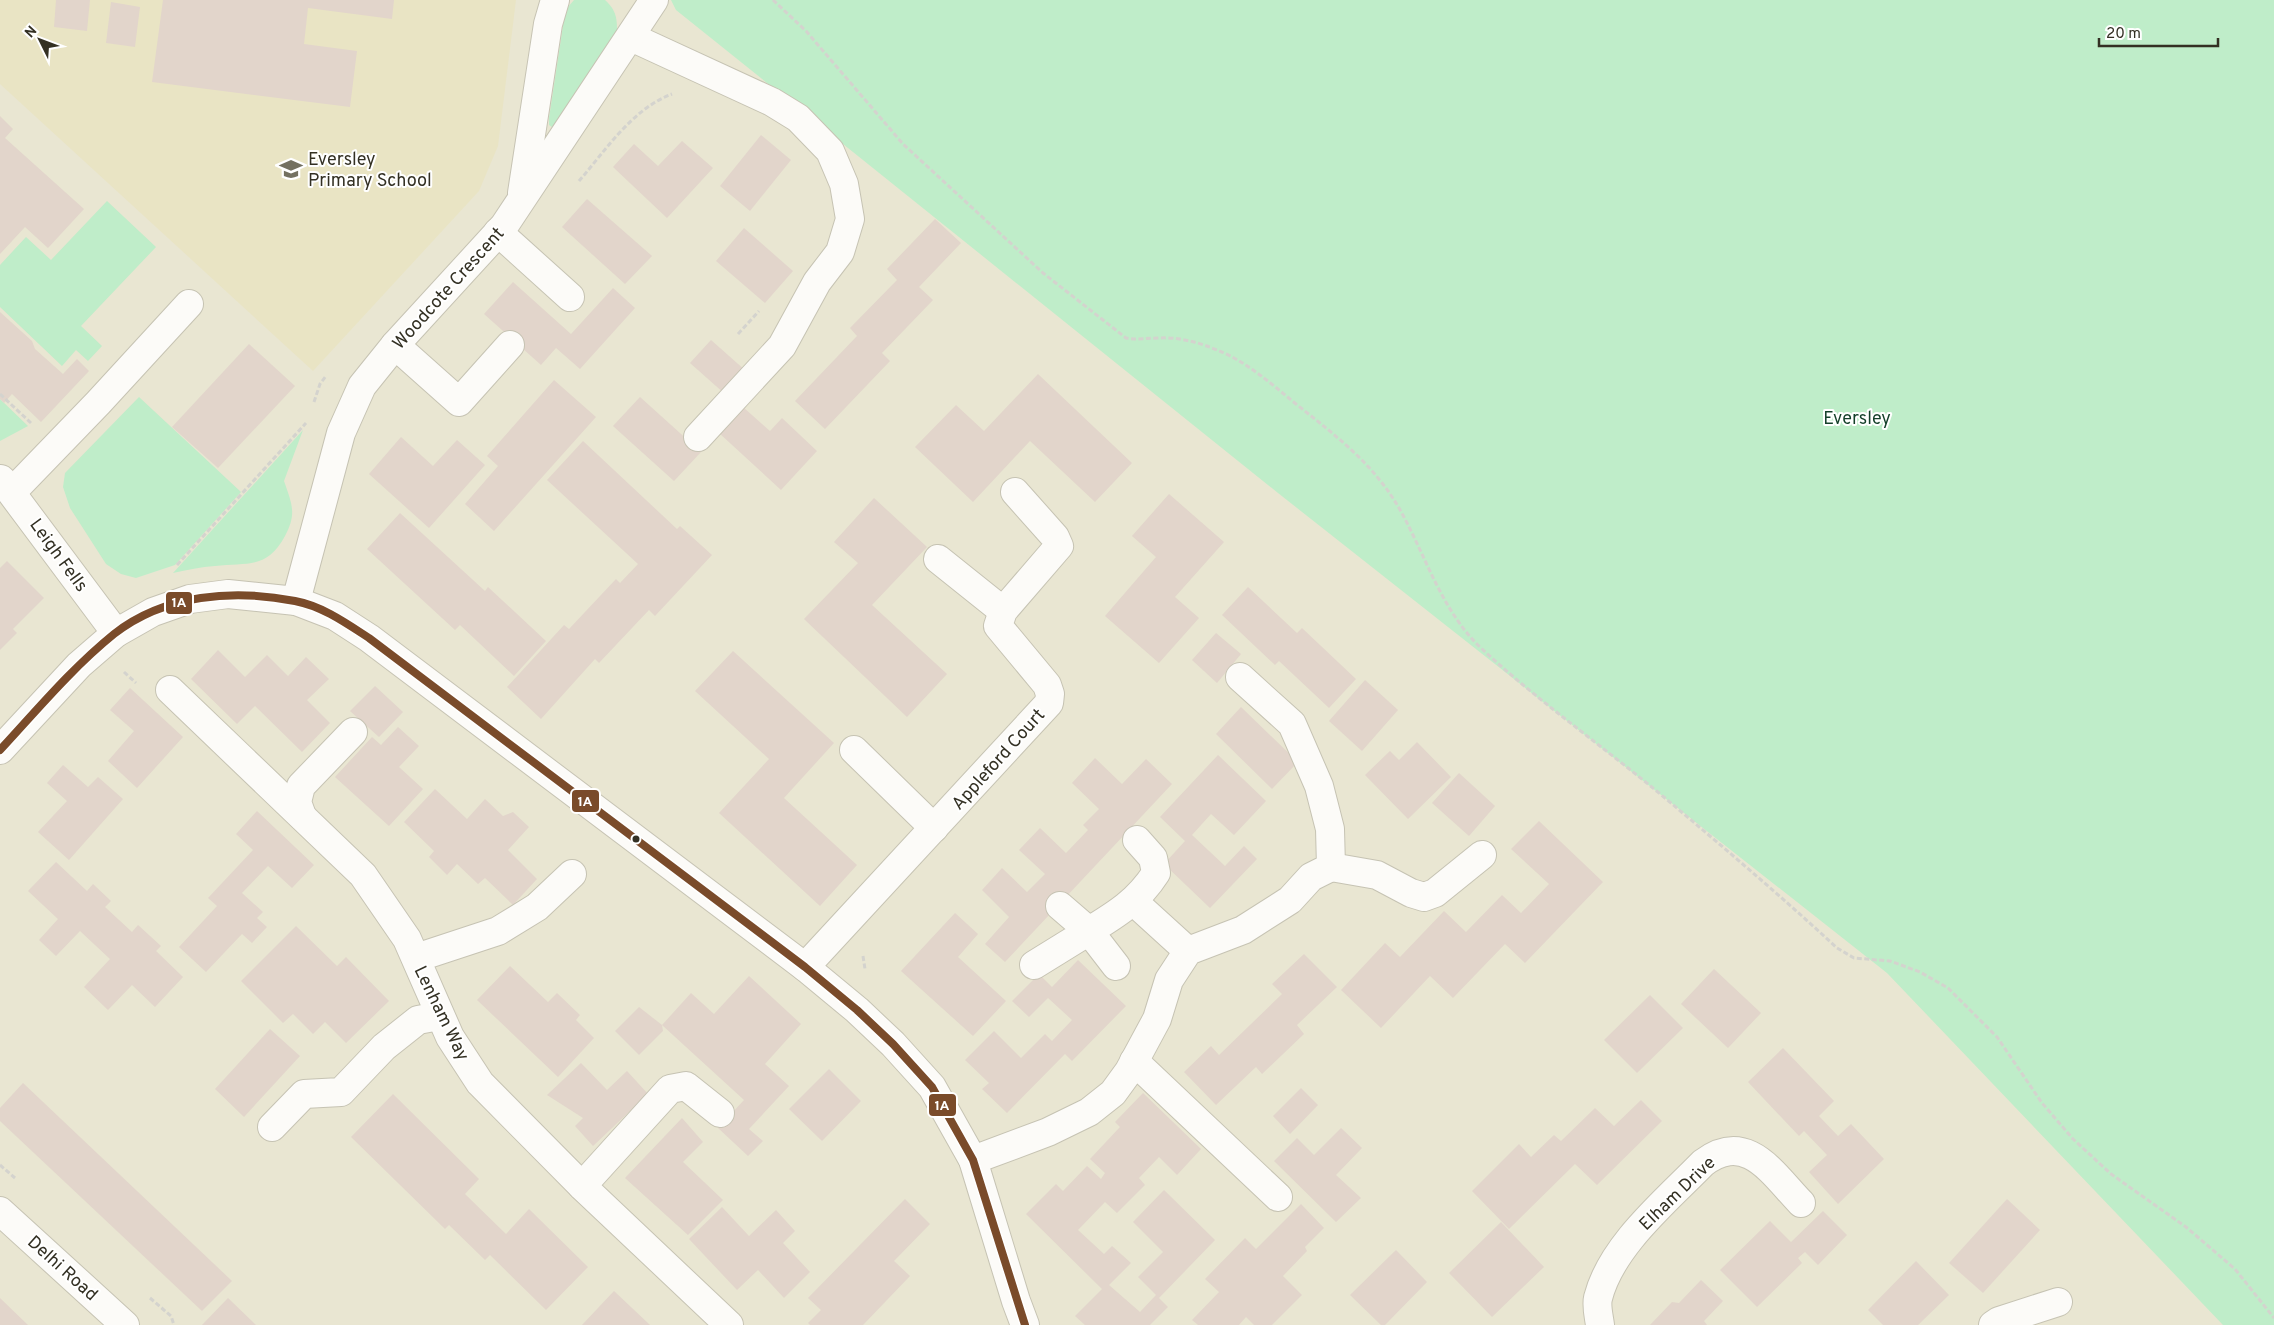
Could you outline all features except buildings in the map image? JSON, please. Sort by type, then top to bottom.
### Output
[{"type":"street","points":[[520,202],[548,24],[555,0]]},
{"type":"street","name":"Woodcote Crescent","points":[[296,601],[341,433],[362,386],[396,345],[498,232],[631,37],[654,0]]},
{"type":"street","points":[[631,37],[772,102],[798,118],[830,151],[844,184],[850,219],[840,252],[817,282],[782,346],[698,437]]},
{"type":"street","points":[[498,232],[570,297]]},
{"type":"street","points":[[6,485],[98,403],[188,304]]},
{"type":"street","points":[[396,345],[459,402],[510,345]]},
{"type":"street","name":"Leigh Fells","points":[[6,485],[116,634]]},
{"type":"street","points":[[938,559],[1003,611],[1059,546],[1055,537],[1015,492]]},
{"type":"street","points":[[0,750],[79,665],[116,634],[153,612],[190,599],[228,594],[296,601],[335,616],[369,638],[805,967],[857,1010],[893,1044],[932,1087],[973,1160],[1025,1325]]},
{"type":"street","name":"Appleford Court","points":[[805,967],[1049,703],[1050,694],[1047,685],[998,626],[1003,611]]},
{"type":"street","points":[[1240,677],[1292,724],[1320,786],[1330,829],[1331,867]]},
{"type":"street","name":"Lenham Way","points":[[170,690],[363,875],[407,939],[439,1016],[462,1058],[480,1083],[582,1186],[729,1325]]},
{"type":"street","points":[[302,816],[297,802],[302,786],[353,732]]},
{"type":"street","points":[[854,750],[934,828]]},
{"type":"street","points":[[1034,964],[1118,914],[1145,891],[1156,872],[1153,858],[1137,840]]},
{"type":"street","points":[[973,1160],[1048,1132],[1089,1112],[1113,1093],[1134,1061],[1157,1018],[1169,980],[1188,951],[1243,930],[1290,900],[1311,877],[1331,867],[1377,875],[1411,893],[1424,897],[1435,893],[1482,854]]},
{"type":"street","points":[[416,958],[498,931],[537,907],[572,874]]},
{"type":"street","points":[[1133,901],[1188,951]]},
{"type":"street","points":[[1060,906],[1089,931],[1116,966]]},
{"type":"street","points":[[272,1127],[304,1094],[341,1092],[384,1047],[411,1025],[418,1020],[439,1016]]},
{"type":"street","points":[[1134,1061],[1278,1197]]},
{"type":"street","points":[[582,1186],[670,1089],[686,1086],[720,1113]]},
{"type":"street","name":"Elham Drive","points":[[1600,1325],[1597,1300],[1608,1271],[1627,1242],[1703,1163],[1716,1153],[1738,1151],[1753,1155],[1801,1203]]},
{"type":"street","name":"Delhi Road","points":[[0,1212],[125,1325]]},
{"type":"street","points":[[1993,1325],[1999,1321],[2058,1302]]},
{"type":"path","points":[[773,0],[806,31],[917,157],[1043,273],[1126,338],[1137,340],[1161,337],[1184,340],[1211,347],[1246,364],[1348,444],[1379,477],[1404,517],[1439,589],[1460,626],[1480,646],[1551,708],[1664,798],[1837,948],[1854,958],[1890,961],[1920,972],[1948,988],[1996,1037],[2042,1102],[2073,1139],[2111,1174],[2178,1221],[2235,1269],[2274,1318]]},
{"type":"path","points":[[575,185],[632,120],[649,106],[679,91]]},
{"type":"path","points":[[738,334],[764,306]]},
{"type":"path","points":[[312,410],[320,384],[333,369]]},
{"type":"path","points":[[0,394],[38,430]]},
{"type":"path","points":[[304,431],[309,416]]},
{"type":"path","points":[[174,569],[307,422]]},
{"type":"shaded area","name":"Eversley Primary School","points":[[0,0],[516,0],[498,146],[479,191],[313,371],[0,84]]},
{"type":"green space","points":[[574,0],[605,0],[616,16],[617,34],[555,126],[552,127],[549,125],[549,118],[564,19],[568,7]]},
{"type":"green space","name":"Eversley","points":[[671,0],[2274,0],[2274,1325],[2223,1325],[1887,973],[1278,493],[676,10]]},
{"type":"green space","points":[[107,201],[156,247],[81,326],[102,346],[88,361],[76,350],[62,366],[0,307],[0,265],[26,237],[51,260]]},
{"type":"green space","points":[[139,397],[241,492],[175,565],[136,578],[121,574],[106,564],[70,508],[63,487],[65,473]]},
{"type":"green space","points":[[0,399],[28,426],[0,441]]},
{"type":"green space","points":[[303,430],[284,481],[291,503],[292,515],[289,528],[278,547],[271,554],[255,562],[204,567],[173,573]]},
{"type":"transit line","name":"1A","points":[[0,750],[55,690],[99,647],[114,634],[155,610],[201,598],[248,595],[305,603],[334,616],[369,638],[805,967],[857,1010],[893,1044],[932,1087],[973,1160],[1025,1325]]},
{"type":"place","name":"Eversley Primary School","points":[[291,169]]}]
